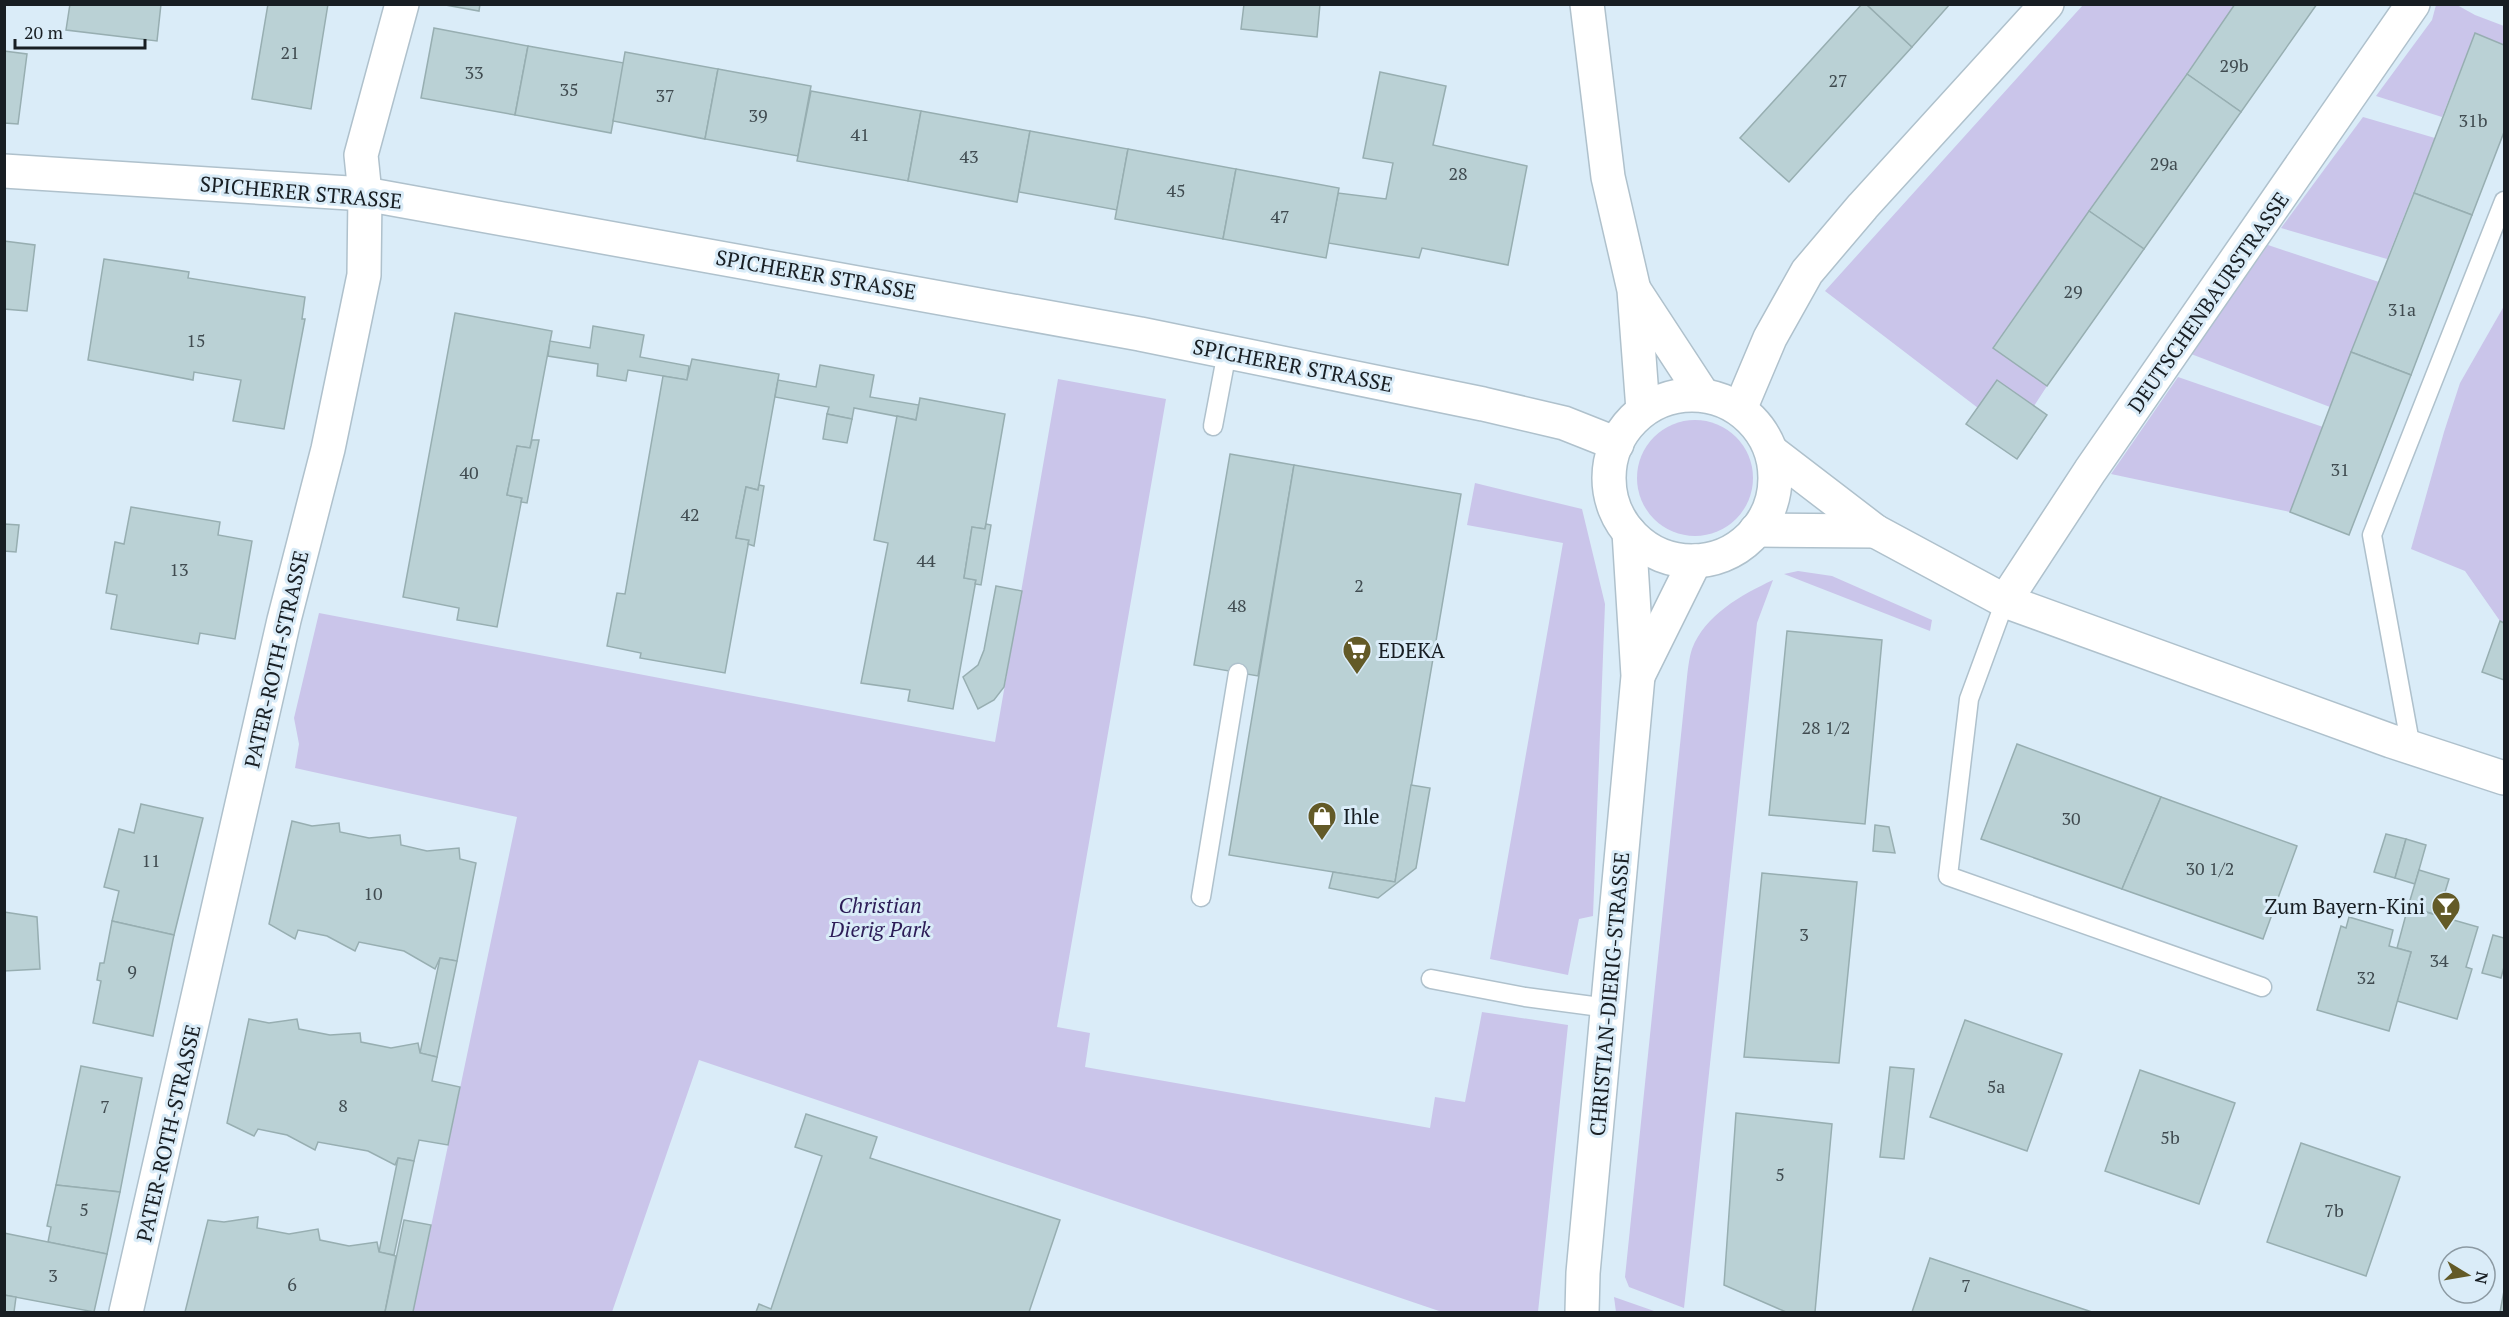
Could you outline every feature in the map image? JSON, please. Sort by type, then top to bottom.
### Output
[{"type":"street","name":"PATER-ROTH-STRASSE","points":[[126,1312],[284,620],[328,449],[364,276],[365,194],[361,155],[402,4]]},
{"type":"street","points":[[1740,409],[1770,338],[1807,272],[1863,206],[2047,4]]},
{"type":"street","name":"DEUTSCHENBAURSTRASSE","points":[[2005,601],[2090,471],[2413,4]]},
{"type":"street","points":[[1590,7],[1608,177],[1634,290],[1643,410]]},
{"type":"street","name":"SPICHERER STRASSE","points":[[4,171],[365,194],[842,279],[1227,352],[1564,423],[1617,444]]},
{"type":"street","points":[[1634,290],[1703,395]]},
{"type":"street","points":[[1703,395],[1724,401],[1740,409],[1754,421],[1772,452],[1775,470],[1772,502],[1756,530],[1744,543],[1728,554],[1695,561],[1669,558],[1650,550],[1629,532],[1615,509],[1610,491],[1609,473],[1617,444],[1628,426],[1643,410],[1669,398],[1703,395]]},
{"type":"street","points":[[1772,452],[1875,531],[2005,601],[2411,748],[2505,778]]},
{"type":"street","points":[[1756,530],[1875,531]]},
{"type":"street","name":"CHRISTIAN-DIERIG-STRASSE","points":[[1582,1312],[1583,1273],[1638,676],[1629,532]]},
{"type":"street","name":"CHRISTIAN-DIERIG-STRASSE","points":[[1638,676],[1695,561]]},
{"type":"lane","points":[[2411,748],[2372,535],[2505,201]]},
{"type":"lane","points":[[1213,426],[1227,352]]},
{"type":"lane","points":[[2005,601],[1969,699],[1948,876],[2262,987]]},
{"type":"lane","points":[[1201,897],[1238,673]]},
{"type":"lane","points":[[1431,979],[1525,997],[1608,1008]]},
{"type":"green space","points":[[2083,5],[2235,5],[1993,347],[2047,386],[2034,406],[1997,380],[1978,408],[1825,291]]},
{"type":"green space","points":[[2436,5],[2457,5],[2504,26],[2504,45],[2475,33],[2442,117],[2376,96],[2432,20]]},
{"type":"green space","points":[[2363,117],[2435,138],[2387,259],[2281,228]]},
{"type":"green space","points":[[2268,245],[2379,282],[2330,407],[2191,354]]},
{"type":"green space","points":[[2504,306],[2504,623],[2500,621],[2465,571],[2411,549],[2460,383]]},
{"type":"green space","points":[[2178,377],[2323,427],[2290,512],[2111,474]]},
{"type":"green space","name":"Christian Dierig Park","points":[[1058,379],[1166,399],[1057,1027],[1090,1033],[1085,1067],[1430,1128],[1435,1097],[1465,1102],[1482,1012],[1568,1025],[1538,1312],[1442,1312],[699,1060],[612,1312],[413,1312],[517,817],[295,768],[299,744],[294,718],[319,613],[995,742]]},
{"type":"green space","points":[[1695,420],[1717,424],[1736,437],[1749,456],[1753,478],[1749,500],[1736,519],[1717,532],[1695,536],[1673,532],[1654,519],[1641,500],[1637,478],[1641,456],[1654,437],[1673,424]]},
{"type":"green space","points":[[1475,483],[1582,509],[1605,604],[1593,916],[1579,919],[1568,975],[1490,959],[1563,543],[1467,525]]},
{"type":"green space","points":[[1798,571],[1832,576],[1932,620],[1930,631],[1784,574]]},
{"type":"green space","points":[[1773,580],[1757,623],[1684,1308],[1629,1287],[1625,1277],[1689,660],[1698,637],[1715,616],[1737,599]]},
{"type":"green space","points":[[1614,1297],[1657,1312],[1616,1312]]},
{"type":"building","points":[[70,4],[161,4],[157,41],[66,30]]},
{"type":"building","points":[[268,4],[328,4],[311,109],[252,99]]},
{"type":"building","points":[[440,4],[480,4],[479,11]]},
{"type":"building","points":[[1244,4],[1320,4],[1317,37],[1241,29]]},
{"type":"building","points":[[1862,4],[1866,4],[1912,47],[1789,182],[1740,138]]},
{"type":"building","points":[[1866,4],[1950,4],[1912,47]]},
{"type":"building","points":[[2235,4],[2317,4],[2241,112],[2187,74]]},
{"type":"building","points":[[434,28],[528,46],[515,115],[421,98]]},
{"type":"building","points":[[2475,33],[2504,45],[2504,132],[2472,215],[2414,193]]},
{"type":"building","points":[[528,46],[624,63],[611,133],[515,115]]},
{"type":"building","points":[[4,51],[27,54],[18,124],[4,123]]},
{"type":"building","points":[[625,52],[718,69],[705,139],[613,121]]},
{"type":"building","points":[[718,69],[811,86],[798,156],[705,139]]},
{"type":"building","points":[[1380,72],[1446,86],[1433,145],[1527,166],[1508,265],[1422,248],[1419,258],[1328,243],[1338,193],[1386,199],[1393,163],[1363,158]]},
{"type":"building","points":[[2187,74],[2241,112],[2144,249],[2089,211]]},
{"type":"building","points":[[811,91],[921,111],[908,181],[797,161]]},
{"type":"building","points":[[921,111],[1030,131],[1017,202],[908,181]]},
{"type":"building","points":[[1030,131],[1128,149],[1117,210],[1019,192]]},
{"type":"building","points":[[1128,149],[1236,169],[1223,239],[1115,219]]},
{"type":"building","points":[[1236,169],[1339,188],[1326,258],[1223,239]]},
{"type":"building","points":[[2414,193],[2472,215],[2411,375],[2351,352]]},
{"type":"building","points":[[2089,211],[2144,249],[2047,386],[1993,348]]},
{"type":"building","points":[[4,241],[35,245],[27,311],[4,309]]},
{"type":"building","points":[[104,259],[189,272],[188,278],[305,297],[302,319],[305,319],[284,429],[233,421],[241,380],[194,372],[193,380],[88,360]]},
{"type":"building","points":[[455,313],[552,331],[530,448],[517,446],[507,495],[522,498],[497,627],[457,620],[459,608],[403,597]]},
{"type":"building","points":[[593,326],[644,335],[640,357],[689,366],[687,380],[628,370],[626,381],[597,376],[598,364],[548,356],[550,341],[590,348]]},
{"type":"building","points":[[2351,352],[2411,375],[2349,535],[2290,512]]},
{"type":"building","points":[[692,359],[779,374],[758,490],[746,487],[736,538],[749,540],[725,673],[640,658],[641,653],[607,646],[617,593],[625,594],[663,376],[687,380]]},
{"type":"building","points":[[820,365],[874,375],[870,397],[919,405],[916,420],[854,408],[852,419],[827,414],[829,407],[775,397],[778,380],[816,387]]},
{"type":"building","points":[[1997,380],[2047,415],[2017,459],[1966,424]]},
{"type":"building","points":[[920,398],[1005,414],[985,529],[972,527],[964,578],[976,580],[953,709],[908,701],[910,690],[861,683],[888,543],[874,540],[897,416],[916,420]]},
{"type":"building","points":[[827,414],[852,419],[847,443],[823,439]]},
{"type":"building","points":[[532,440],[539,440],[527,503],[521,502],[522,498],[507,495],[517,446],[530,448]]},
{"type":"building","points":[[1230,454],[1294,465],[1258,676],[1194,665]]},
{"type":"building","points":[[1294,465],[1461,494],[1395,882],[1229,855]]},
{"type":"building","points":[[759,485],[764,486],[754,546],[748,544],[749,540],[736,538],[746,487],[758,490]]},
{"type":"building","points":[[131,507],[220,522],[218,535],[252,541],[235,639],[200,633],[198,644],[111,629],[117,595],[106,593],[115,542],[124,544]]},
{"type":"building","points":[[4,524],[19,525],[16,552],[4,551]]},
{"type":"building","points":[[986,524],[991,525],[981,585],[975,584],[976,580],[964,578],[972,527],[985,529]]},
{"type":"building","points":[[996,586],[1022,591],[1004,687],[994,700],[978,709],[963,677],[978,665],[984,650]]},
{"type":"building","points":[[2500,621],[2504,623],[2504,680],[2482,672]]},
{"type":"building","points":[[1787,631],[1882,640],[1865,824],[1769,815]]},
{"type":"building","points":[[2017,744],[2161,797],[2122,889],[1981,839]]},
{"type":"building","points":[[1411,785],[1430,788],[1416,868],[1378,898],[1329,888],[1333,872],[1395,882]]},
{"type":"building","points":[[2161,797],[2297,846],[2263,939],[2122,889]]},
{"type":"building","points":[[141,804],[203,818],[174,935],[112,921],[119,891],[104,887],[119,829],[134,833]]},
{"type":"building","points":[[292,821],[312,826],[339,823],[340,832],[369,838],[400,835],[401,845],[427,851],[459,848],[460,859],[476,863],[457,961],[440,958],[435,969],[404,951],[359,942],[355,951],[327,936],[298,930],[295,939],[269,924]]},
{"type":"building","points":[[1875,825],[1889,827],[1895,853],[1873,851]]},
{"type":"building","points":[[2386,834],[2406,839],[2395,878],[2374,872]]},
{"type":"building","points":[[2406,839],[2426,845],[2415,884],[2395,878]]},
{"type":"building","points":[[2419,870],[2449,879],[2438,915],[2408,907]]},
{"type":"building","points":[[1762,873],[1857,882],[1839,1063],[1744,1057]]},
{"type":"building","points":[[2408,907],[2478,927],[2466,967],[2472,969],[2457,1019],[2397,1001],[2411,952],[2397,948]]},
{"type":"building","points":[[4,912],[37,917],[40,969],[4,971]]},
{"type":"building","points":[[2349,917],[2393,930],[2389,946],[2411,952],[2389,1031],[2317,1010],[2341,926],[2346,928]]},
{"type":"building","points":[[112,921],[174,935],[153,1036],[93,1023],[101,981],[97,980],[100,963],[104,963]]},
{"type":"building","points":[[2493,935],[2504,938],[2504,967],[2501,978],[2482,973]]},
{"type":"building","points":[[440,958],[457,961],[437,1057],[420,1053]]},
{"type":"building","points":[[249,1019],[269,1023],[297,1019],[299,1029],[330,1035],[360,1033],[361,1042],[391,1048],[418,1043],[420,1053],[437,1057],[432,1081],[460,1087],[448,1145],[419,1140],[414,1161],[398,1158],[395,1165],[368,1151],[318,1142],[315,1150],[287,1135],[258,1129],[254,1136],[227,1123]]},
{"type":"building","points":[[1965,1020],[2062,1054],[2027,1151],[1930,1117]]},
{"type":"building","points":[[81,1066],[142,1078],[120,1192],[56,1185]]},
{"type":"building","points":[[1890,1067],[1914,1069],[1904,1159],[1880,1157]]},
{"type":"building","points":[[2140,1070],[2235,1103],[2199,1204],[2105,1171]]},
{"type":"building","points":[[1736,1113],[1832,1124],[1815,1312],[1786,1312],[1724,1285]]},
{"type":"building","points":[[806,1114],[877,1137],[870,1158],[1060,1220],[1029,1312],[756,1312],[759,1304],[771,1309],[822,1156],[795,1147]]},
{"type":"building","points":[[2301,1143],[2400,1177],[2366,1276],[2267,1242]]},
{"type":"building","points":[[398,1158],[414,1161],[394,1255],[379,1252]]},
{"type":"building","points":[[56,1185],[120,1192],[107,1254],[48,1242],[51,1227],[47,1226]]},
{"type":"building","points":[[258,1217],[257,1228],[289,1234],[318,1229],[320,1240],[349,1246],[377,1242],[379,1252],[396,1256],[385,1312],[185,1312],[208,1220],[224,1222]]},
{"type":"building","points":[[404,1220],[431,1225],[413,1312],[385,1312]]},
{"type":"building","points":[[4,1233],[107,1254],[94,1312],[4,1295]]},
{"type":"building","points":[[1930,1258],[2092,1312],[1912,1312]]},
{"type":"building","points":[[2504,1291],[2504,1312],[2500,1312]]},
{"type":"building","points":[[4,1295],[16,1297],[14,1312],[4,1312]]},
{"type":"place","name":"EDEKA","points":[[1357,676]]},
{"type":"place","name":"Ihle","points":[[1322,842]]},
{"type":"place","name":"Zum Bayern-Kini","points":[[2446,932]]}]
